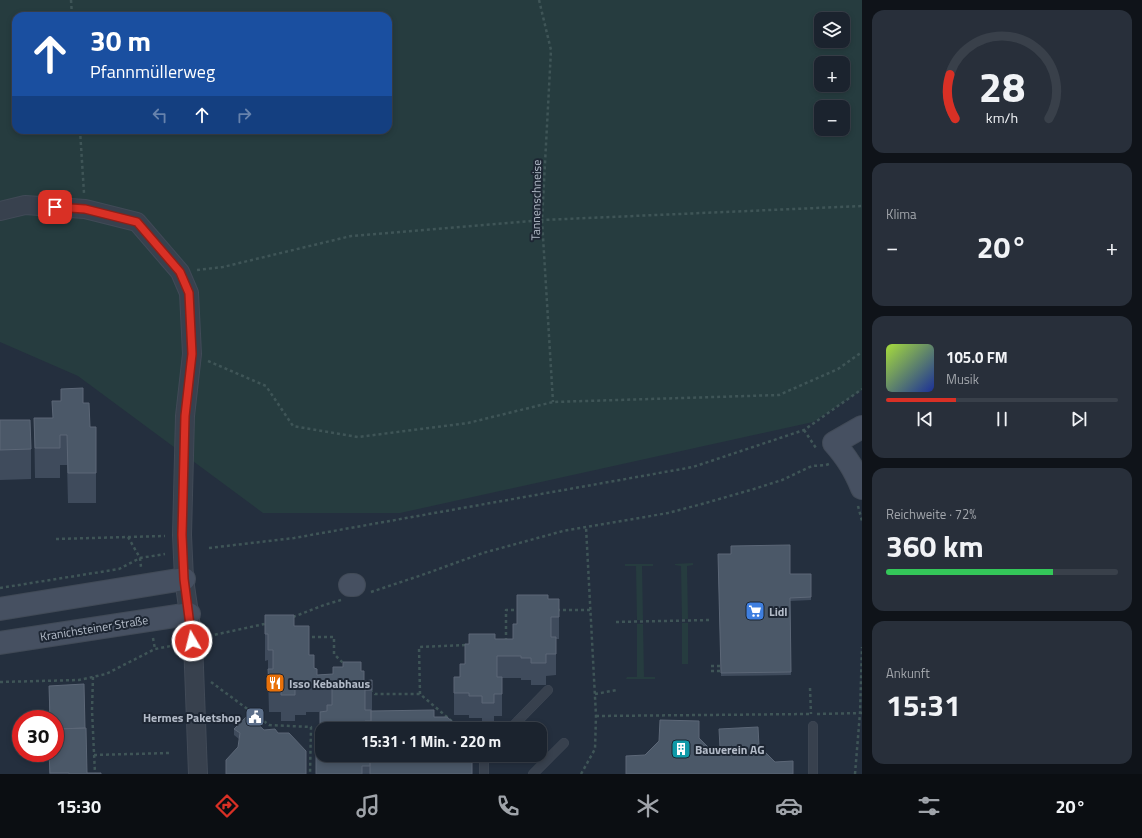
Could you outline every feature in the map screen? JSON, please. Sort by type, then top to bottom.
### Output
[{"type":"main road","points":[[862,427],[834,443],[845,455],[855,471],[862,488]]},
{"type":"main road","points":[[0,609],[184,579]]},
{"type":"main road","name":"Kranichsteiner Straße","points":[[0,643],[189,614]]},
{"type":"street","points":[[0,211],[25,205],[85,209],[137,222],[180,272],[189,293],[192,354],[185,416],[182,535],[184,579],[194,669],[198,774]]},
{"type":"lane","points":[[517,722],[548,690]]},
{"type":"lane","points":[[813,726],[813,774]]},
{"type":"lane","points":[[533,774],[564,743]]},
{"type":"lane","points":[[484,762],[484,774]]},
{"type":"path","points":[[71,0],[72,12]]},
{"type":"path","name":"Tannenschneise","points":[[539,0],[550,50],[542,220],[553,402]]},
{"type":"path","points":[[80,134],[85,209]]},
{"type":"path","points":[[180,272],[223,267],[352,236],[542,220],[862,206]]},
{"type":"path","points":[[192,354],[266,386],[293,426],[358,438],[468,423],[553,402],[779,395],[838,369],[862,352]]},
{"type":"path","points":[[209,548],[294,538],[693,467],[804,430],[862,389]]},
{"type":"path","points":[[804,430],[810,440]]},
{"type":"path","points":[[293,618],[354,591],[422,575],[483,553],[563,531],[668,512],[702,504],[754,490],[782,480],[812,466],[826,465]]},
{"type":"path","points":[[581,774],[595,749],[596,716],[586,527]]},
{"type":"path","points":[[56,539],[182,535]]},
{"type":"path","points":[[128,537],[140,558]]},
{"type":"path","points":[[0,588],[119,569],[140,558],[165,554]]},
{"type":"path","points":[[506,644],[506,610],[521,610]]},
{"type":"path","points":[[552,610],[591,610]]},
{"type":"path","points":[[616,622],[710,620]]},
{"type":"path","points":[[209,636],[271,622]]},
{"type":"path","points":[[304,637],[334,637],[334,654],[350,669]]},
{"type":"path","points":[[0,682],[79,680],[106,674],[155,649],[180,644]]},
{"type":"path","points":[[420,694],[419,647],[474,645]]},
{"type":"path","points":[[855,774],[859,748],[861,713],[862,647]]},
{"type":"path","points":[[711,666],[721,666]]},
{"type":"path","points":[[194,669],[216,687],[269,725],[311,727],[310,774]]},
{"type":"path","points":[[711,671],[721,671]]},
{"type":"path","points":[[93,677],[92,710],[95,774]]},
{"type":"path","points":[[810,688],[811,714]]},
{"type":"path","points":[[370,689],[375,694],[420,694],[453,722]]},
{"type":"path","points":[[595,694],[617,690]]},
{"type":"path","points":[[596,716],[861,713]]},
{"type":"path","points":[[94,755],[169,754]]},
{"type":"green space","points":[[0,0],[862,0],[862,390],[813,422],[400,513],[263,513],[78,376],[0,342]]},
{"type":"green space","points":[[693,563],[693,565],[687,566],[688,619],[682,619],[681,566],[675,564]]},
{"type":"green space","points":[[625,564],[653,564],[653,566],[642,566],[643,620],[637,620],[636,566],[625,566]]},
{"type":"green space","points":[[682,623],[688,623],[688,664],[682,664]]},
{"type":"green space","points":[[637,624],[643,624],[644,677],[655,677],[655,679],[626,679],[627,677],[637,677]]},
{"type":"building","points":[[83,388],[83,403],[89,403],[90,427],[96,427],[96,473],[68,473],[67,435],[60,435],[60,448],[35,448],[34,418],[53,418],[52,401],[61,401],[61,389]]},
{"type":"building","points":[[0,420],[30,420],[31,449],[0,450]]},
{"type":"building","name":"Lidl","points":[[790,545],[790,574],[811,574],[811,597],[790,598],[791,672],[721,673],[718,554],[731,554],[731,546]]},
{"type":"building","points":[[517,595],[548,595],[548,599],[559,599],[559,617],[551,617],[551,637],[556,637],[556,654],[546,654],[546,663],[531,663],[531,658],[521,658],[521,656],[497,656],[497,677],[502,677],[502,694],[494,694],[494,703],[482,703],[482,696],[469,696],[469,693],[454,693],[454,677],[460,677],[460,664],[465,664],[465,644],[469,644],[469,634],[495,634],[495,639],[513,639],[513,624],[517,624]]},
{"type":"building","points":[[265,615],[294,615],[294,626],[309,626],[309,655],[314,655],[314,668],[317,669],[317,675],[333,674],[333,667],[343,667],[343,662],[361,662],[361,671],[364,671],[364,681],[372,680],[372,690],[365,690],[365,710],[371,710],[371,721],[320,722],[320,712],[327,711],[327,705],[332,705],[332,685],[295,688],[295,695],[281,695],[281,686],[269,686],[268,669],[273,669],[273,650],[268,650],[268,634],[265,634]]},
{"type":"building","points":[[84,684],[85,728],[64,729],[64,710],[50,710],[49,686]]},
{"type":"building","points":[[434,710],[434,717],[447,717],[453,722],[371,722],[371,711]]},
{"type":"building","points":[[248,715],[264,730],[275,729],[278,733],[289,733],[306,751],[306,774],[226,774],[226,760],[238,747],[240,733],[234,729]]},
{"type":"building","name":"Bauverein AG","points":[[660,720],[699,721],[699,738],[714,753],[720,748],[719,729],[758,727],[759,746],[775,762],[793,761],[793,774],[626,774],[626,756],[645,755],[659,741]]},
{"type":"building","points":[[86,728],[87,773],[101,774],[50,773],[49,762],[64,762],[64,729]]},
{"type":"building","points":[[316,762],[370,762],[370,766],[362,766],[362,774],[316,774]]},
{"type":"building","points":[[472,762],[472,774],[370,774],[370,763]]},
{"type":"place","name":"Lidl","points":[[755,611]]},
{"type":"place","name":"Isso Kebabhaus","points":[[275,683]]},
{"type":"place","name":"Hermes Paketshop","points":[[255,717]]},
{"type":"place","name":"Bauverein AG","points":[[681,749]]},
{"type":"route","points":[[55,207],[85,209],[137,222],[180,272],[189,293],[192,354],[185,416],[182,551],[192,641]]}]
